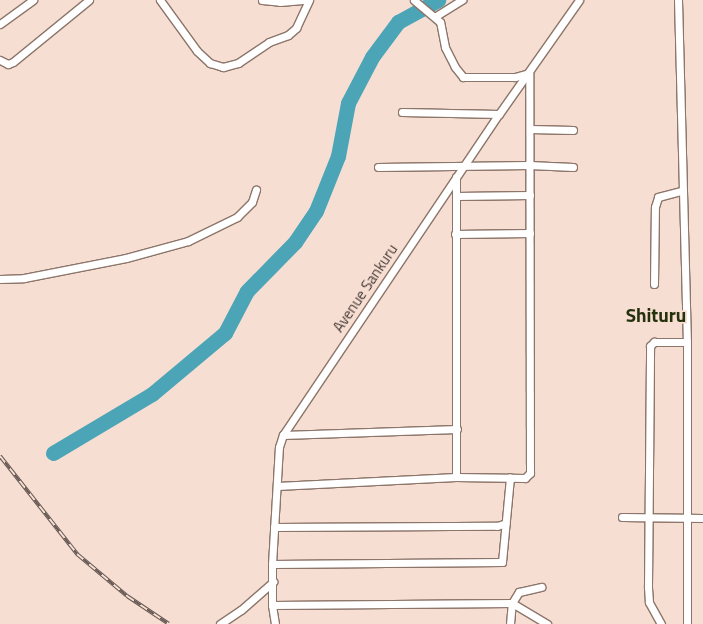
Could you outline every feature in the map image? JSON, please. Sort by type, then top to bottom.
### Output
[{"type":"street","points":[[0,24],[33,0]]},
{"type":"street","points":[[0,60],[8,64],[13,62],[89,0]]},
{"type":"street","points":[[160,0],[198,51],[210,63],[223,67],[238,63],[269,42],[288,35],[296,28],[310,0]]},
{"type":"street","points":[[262,0],[280,2],[304,0]]},
{"type":"street","points":[[277,486],[456,477],[525,478],[530,473],[529,73],[515,77],[463,77],[445,47],[440,22],[436,16],[414,0]]},
{"type":"street","points":[[436,16],[462,0]]},
{"type":"street","name":"Avenue Sankuru","points":[[275,624],[272,606],[272,564],[279,447],[283,435],[464,165],[580,0]]},
{"type":"street","points":[[678,0],[681,191],[687,342],[685,518],[687,624]]},
{"type":"street","points":[[402,112],[499,114]]},
{"type":"street","points":[[530,129],[573,130]]},
{"type":"street","points":[[378,167],[464,165],[573,167]]},
{"type":"street","points":[[456,177],[456,477]]},
{"type":"street","points":[[0,279],[24,278],[126,258],[188,241],[237,217],[252,202],[256,190]]},
{"type":"street","points":[[654,284],[655,207],[658,197],[681,191]]},
{"type":"street","points":[[456,196],[530,195]]},
{"type":"street","points":[[455,234],[530,233]]},
{"type":"street","points":[[662,624],[649,602],[648,519],[650,346],[654,342],[687,342]]},
{"type":"street","points":[[283,435],[457,429]]},
{"type":"street","points":[[272,564],[496,564],[502,562],[504,559],[510,477]]},
{"type":"street","points":[[622,517],[648,519],[703,518]]},
{"type":"street","points":[[274,527],[497,526],[506,523]]},
{"type":"street","points":[[220,624],[241,610],[273,582]]},
{"type":"street","points":[[510,624],[512,602],[519,592],[541,587]]},
{"type":"street","points":[[272,606],[512,602],[547,624]]},
{"type":"waterway","points":[[53,453],[152,394],[225,333],[247,291],[295,242],[316,211],[338,156],[348,103],[372,57],[398,22],[438,0]]},
{"type":"railway","points":[[0,456],[77,554],[127,596],[169,624]]},
{"type":"district","name":"Shituru","points":[[656,315]]}]
